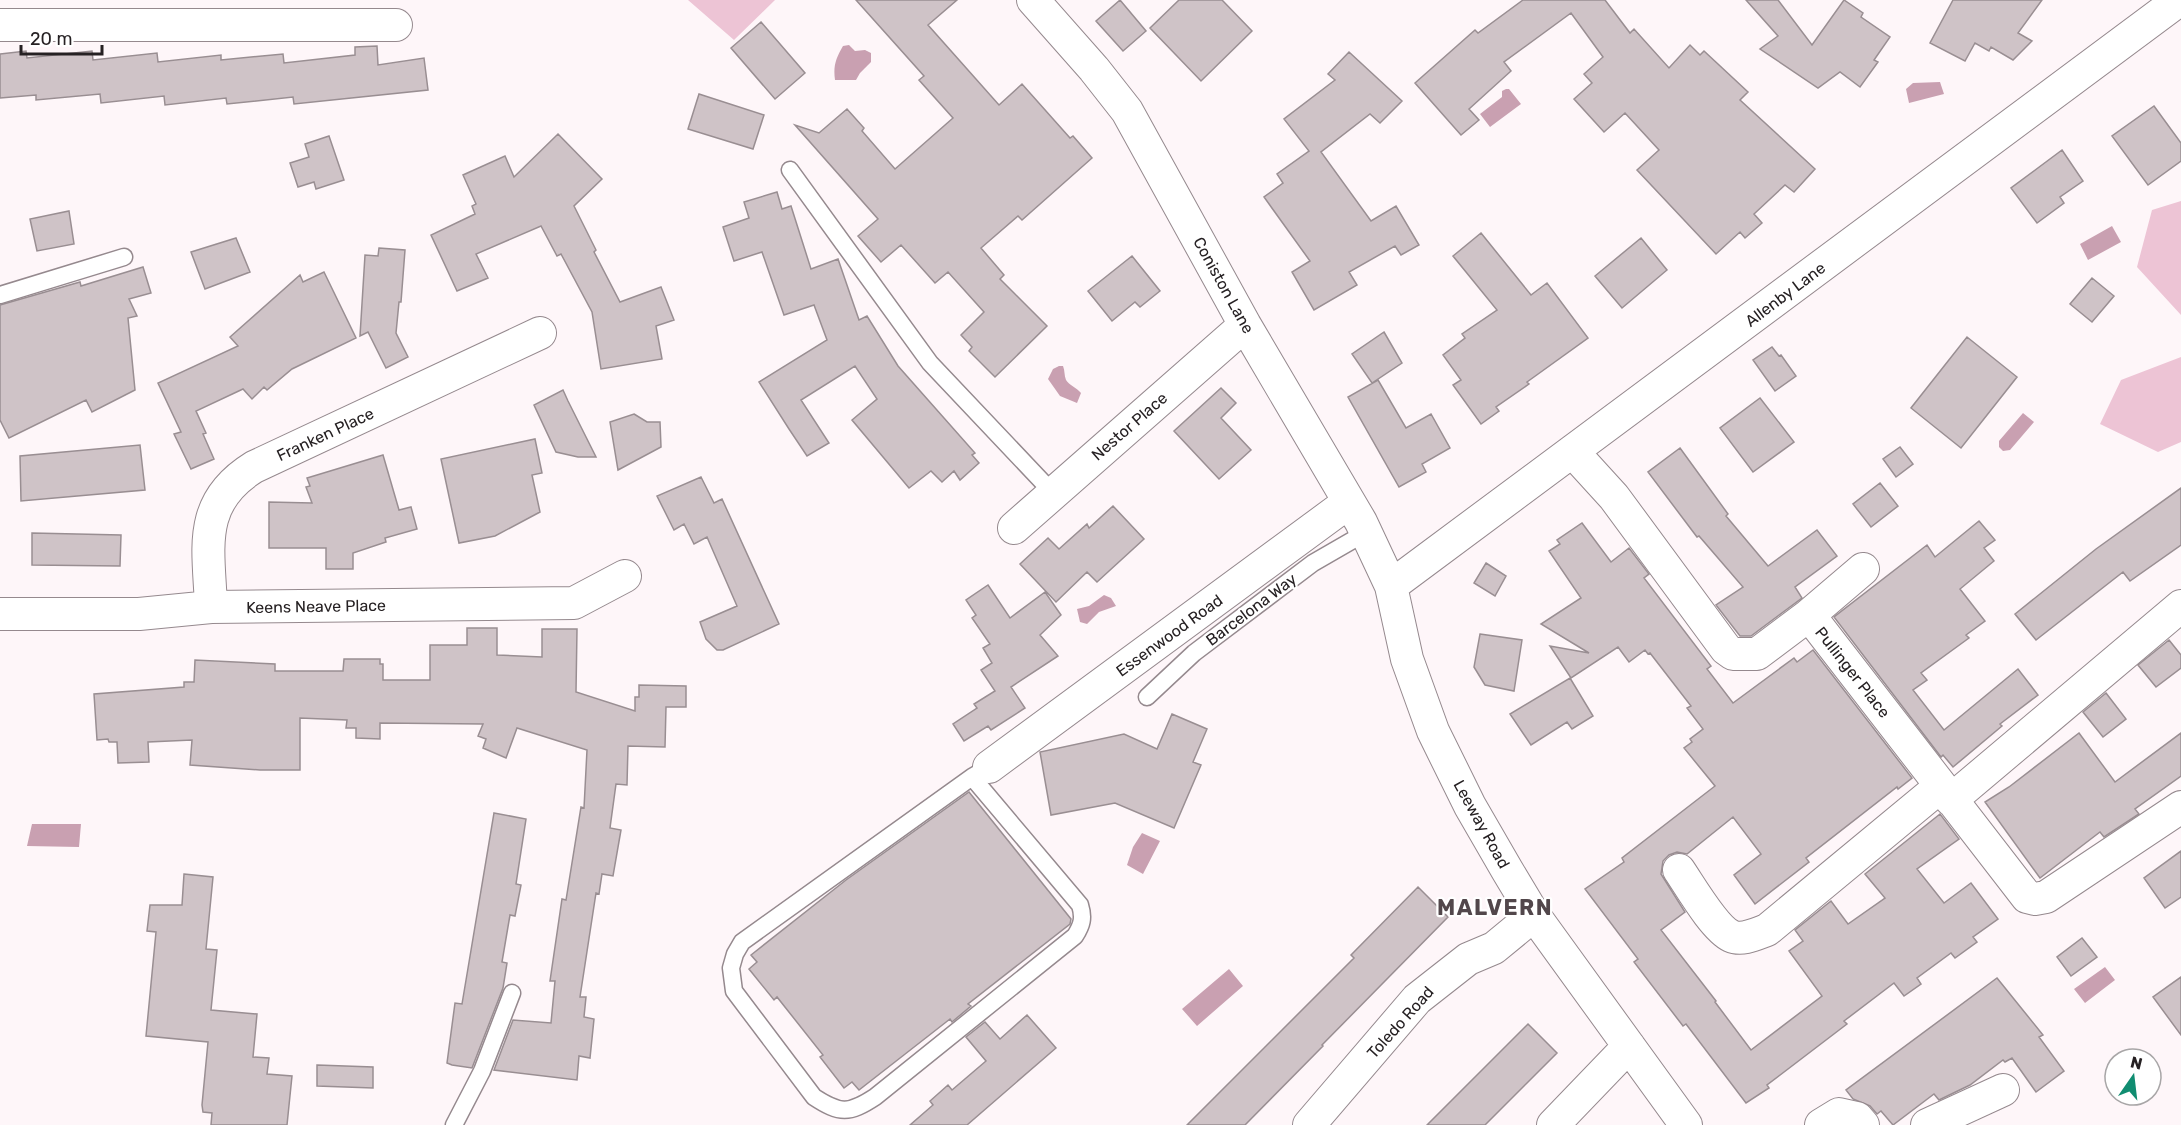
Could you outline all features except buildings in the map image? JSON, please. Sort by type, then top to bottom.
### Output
[{"type":"street","name":"Coniston Lane","points":[[1033,0],[1094,69],[1127,111],[1245,325],[1348,502],[1391,586]]},
{"type":"street","name":"Allenby Lane","points":[[1391,586],[2179,0]]},
{"type":"street","points":[[0,25],[396,25]]},
{"type":"street","name":"Nestor Place","points":[[1014,528],[1245,325]]},
{"type":"street","name":"Franken Place","points":[[212,607],[209,534],[213,511],[236,478],[254,467],[540,333]]},
{"type":"street","name":"Pullinger Place","points":[[1573,452],[1614,497],[1726,649],[1733,654],[1757,654],[1809,615],[2027,897],[2035,899],[2046,897],[2181,807]]},
{"type":"street","name":"Essenwood Road","points":[[981,772],[1348,502]]},
{"type":"street","points":[[1809,615],[1863,569]]},
{"type":"street","name":"Keens Neave Place","points":[[0,614],[139,614],[212,607],[574,603],[625,576]]},
{"type":"street","name":"Leeway Road","points":[[1391,586],[1407,658],[1433,732],[1470,806],[1533,915],[1686,1125]]},
{"type":"street","points":[[1679,870],[1719,928],[1732,937],[1749,937],[1767,930],[1946,793],[2181,606]]},
{"type":"street","name":"Toledo Road","points":[[1309,1125],[1417,999],[1468,959],[1494,948],[1533,915]]},
{"type":"street","points":[[1553,1125],[1629,1046]]},
{"type":"street","points":[[1928,1125],[2003,1090]]},
{"type":"street","points":[[1821,1125],[1839,1114],[1857,1118],[1863,1125]]},
{"type":"lane","points":[[790,170],[930,363],[1053,493]]},
{"type":"lane","points":[[0,295],[124,257]]},
{"type":"lane","name":"Barcelona Way","points":[[1147,697],[1194,653],[1304,569],[1365,533]]},
{"type":"lane","points":[[981,772],[1080,905],[1083,924],[1075,936],[875,1097],[858,1108],[843,1110],[828,1106],[814,1097],[734,991],[731,969],[735,954],[742,942],[981,772]]},
{"type":"lane","points":[[454,1125],[482,1071],[512,993]]},
{"type":"shaded area","points":[[688,0],[775,0],[734,40]]},
{"type":"shaded area","points":[[849,45],[855,51],[865,50],[871,53],[871,62],[856,80],[835,80],[834,70],[837,58],[843,46]]},
{"type":"shaded area","points":[[1940,82],[1944,94],[1909,103],[1906,89],[1913,83]]},
{"type":"shaded area","points":[[1509,89],[1521,104],[1490,127],[1480,114],[1502,97],[1502,91]]},
{"type":"shaded area","points":[[2181,201],[2181,315],[2137,267],[2152,210]]},
{"type":"shaded area","points":[[2112,226],[2121,242],[2088,260],[2080,244]]},
{"type":"shaded area","points":[[2181,357],[2181,442],[2158,452],[2100,424],[2121,380]]},
{"type":"shaded area","points":[[1063,366],[1067,382],[1081,393],[1077,403],[1060,396],[1048,379],[1053,369]]},
{"type":"shaded area","points":[[2023,413],[2034,422],[2010,450],[2003,451],[1999,447],[1999,441]]},
{"type":"shaded area","points":[[1104,595],[1111,598],[1116,606],[1099,612],[1087,624],[1080,622],[1077,609],[1089,606]]},
{"type":"shaded area","points":[[32,824],[81,824],[79,847],[27,846]]},
{"type":"shaded area","points":[[1142,833],[1160,841],[1143,874],[1127,865],[1133,847]]},
{"type":"shaded area","points":[[2105,967],[2115,980],[2085,1003],[2074,989]]},
{"type":"shaded area","points":[[1229,969],[1243,986],[1197,1026],[1182,1009]]},
{"type":"district","name":"MALVERN","points":[[1495,907]]}]
